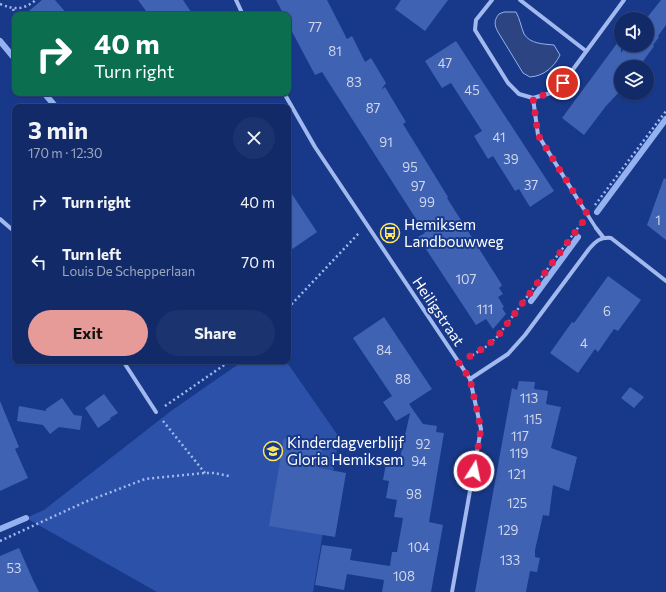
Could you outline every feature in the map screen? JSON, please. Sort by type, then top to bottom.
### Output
[{"type":"street","points":[[236,0],[242,12]]},
{"type":"street","points":[[492,0],[476,20],[475,30],[508,83],[518,94],[533,98],[551,93],[563,83],[624,0]]},
{"type":"street","points":[[520,0],[586,51]]},
{"type":"street","points":[[533,98],[538,135],[603,237]]},
{"type":"street","name":"Heiligstraat","points":[[291,105],[315,147],[470,379],[481,429],[452,592]]},
{"type":"street","points":[[0,219],[12,229]]},
{"type":"street","points":[[470,379],[508,354],[525,335],[595,242],[603,237],[612,238],[666,281]]},
{"type":"street","points":[[125,364],[156,412]]},
{"type":"path","points":[[0,4],[12,9],[27,7],[36,0]]},
{"type":"path","points":[[459,363],[487,346],[498,336],[666,111]]},
{"type":"path","points":[[291,305],[367,225]]},
{"type":"path","points":[[205,473],[156,412],[226,364]]},
{"type":"path","points":[[0,541],[85,502],[145,479],[205,473],[229,476]]},
{"type":"shaded area","points":[[504,12],[516,12],[524,34],[533,42],[554,45],[560,55],[555,63],[544,73],[530,77],[523,73],[496,27],[496,18],[499,14]]},
{"type":"shaded area","points":[[239,364],[288,364],[339,437],[313,592],[157,592],[26,518],[44,510],[171,411]]},
{"type":"building","points":[[42,0],[55,0],[65,12],[28,12]]},
{"type":"building","points":[[138,0],[183,0],[191,12],[147,12]]},
{"type":"building","points":[[276,0],[327,0],[347,39],[352,36],[365,62],[371,58],[386,83],[381,90],[385,87],[406,122],[403,124],[448,197],[447,198],[502,285],[499,288],[503,294],[498,297],[506,314],[493,329],[486,319],[476,325],[418,237],[425,233],[322,72],[315,75],[291,30],[291,12],[282,12]]},
{"type":"building","points":[[401,0],[448,0],[425,31],[395,9]]},
{"type":"building","points":[[661,0],[666,0],[666,25],[654,44],[654,12],[652,12]]},
{"type":"building","points":[[456,41],[554,191],[530,207],[519,189],[515,191],[493,156],[488,159],[474,136],[482,131],[451,83],[442,88],[425,61]]},
{"type":"building","points":[[614,47],[614,52],[650,52],[644,60],[614,60],[614,97],[584,135],[562,118]]},
{"type":"building","points":[[664,178],[666,179],[666,240],[647,225]]},
{"type":"building","points":[[291,193],[317,232],[291,250]]},
{"type":"building","points":[[608,276],[641,300],[618,331],[614,329],[598,352],[595,349],[578,373],[550,353]]},
{"type":"building","points":[[384,317],[432,389],[409,404],[423,424],[437,426],[436,432],[444,433],[429,522],[443,525],[431,592],[382,592],[384,580],[347,574],[344,590],[315,585],[322,545],[352,549],[350,560],[390,566],[392,552],[397,552],[403,518],[394,517],[397,500],[386,498],[389,481],[383,480],[386,463],[404,465],[400,458],[410,413],[396,421],[383,402],[392,396],[353,338]]},
{"type":"building","points":[[519,381],[535,382],[534,389],[548,391],[546,404],[561,407],[551,448],[577,457],[569,491],[553,485],[549,516],[543,515],[535,550],[535,557],[540,558],[537,572],[530,571],[526,592],[475,592],[512,388],[517,390]]},
{"type":"building","points":[[630,387],[644,397],[634,408],[621,398]]},
{"type":"building","points":[[104,394],[118,413],[98,428],[85,408]]},
{"type":"building","points":[[62,398],[74,415],[82,416],[80,430],[59,427],[50,434],[43,425],[17,421],[19,406],[46,411],[46,409]]},
{"type":"building","points":[[0,401],[19,447],[15,449],[28,478],[0,491]]},
{"type":"building","points":[[284,438],[323,445],[319,468],[346,473],[335,537],[269,526]]},
{"type":"building","points":[[19,548],[39,592],[0,592],[0,556]]},
{"type":"waterway","points":[[0,41],[12,55]]},
{"type":"waterway","points":[[47,96],[53,104]]},
{"type":"waterway","points":[[597,212],[666,119]]},
{"type":"waterway","points":[[531,301],[578,237]]},
{"type":"waterway","points":[[0,529],[26,518]]},
{"type":"place","name":"Hemiksem Landbouwweg","points":[[390,233]]},
{"type":"place","name":"Kinderdagverblijf Gloria Hemiksem","points":[[273,451]]},
{"type":"route","points":[[474,471],[481,429],[470,379],[459,363],[487,346],[498,336],[588,215],[538,135],[533,98],[551,93],[563,83]]}]
